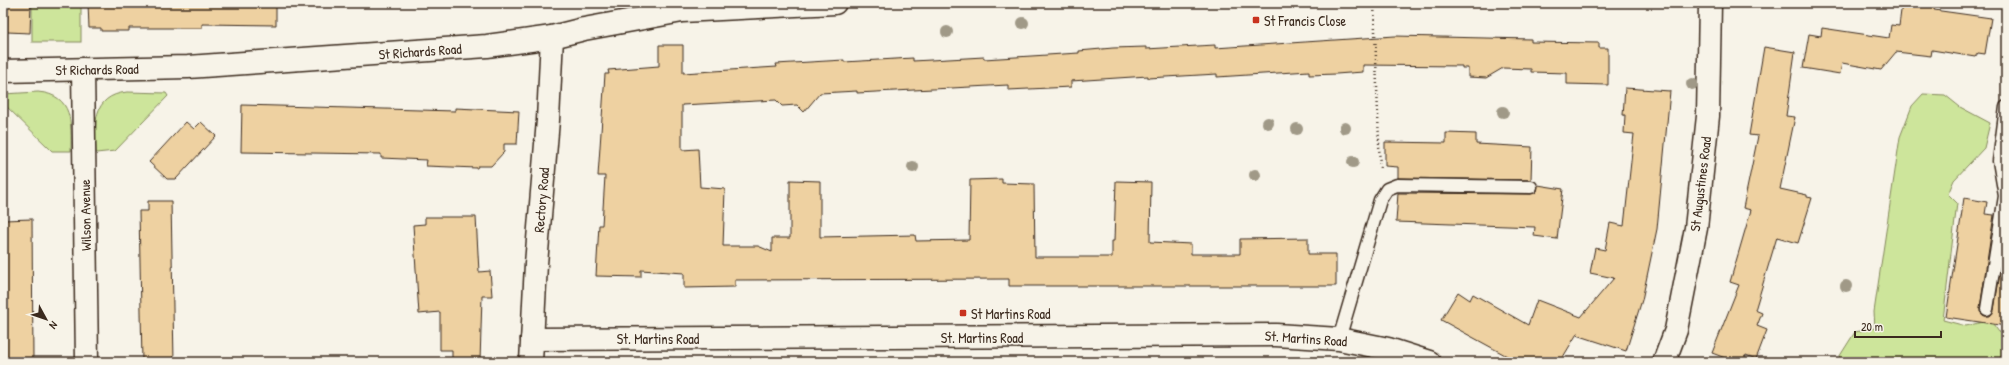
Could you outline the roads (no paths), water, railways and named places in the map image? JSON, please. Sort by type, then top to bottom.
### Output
[{"type":"street","name":"St Richards Road","points":[[3,71],[188,67],[487,46],[552,37],[584,29],[682,11],[835,3]]},
{"type":"street","name":"St Augustines Road","points":[[1664,362],[1676,330],[1696,228],[1708,116],[1710,3]]},
{"type":"street","name":"Rectory Road","points":[[531,362],[536,264],[548,120],[552,37]]},
{"type":"street","name":"Wilson Avenue","points":[[82,69],[87,362]]},
{"type":"street","name":"St. Martins Road","points":[[532,339],[1276,335],[1339,339],[1388,349],[1429,362]]},
{"type":"lane","points":[[1987,309],[2005,196],[1999,161],[2006,107]]},
{"type":"lane","points":[[1339,339],[1380,200],[1387,189],[1397,185],[1532,187]]},
{"type":"place","name":"St Francis Close","points":[[1256,20]]},
{"type":"place","name":"St Martins Road","points":[[963,313]]}]
